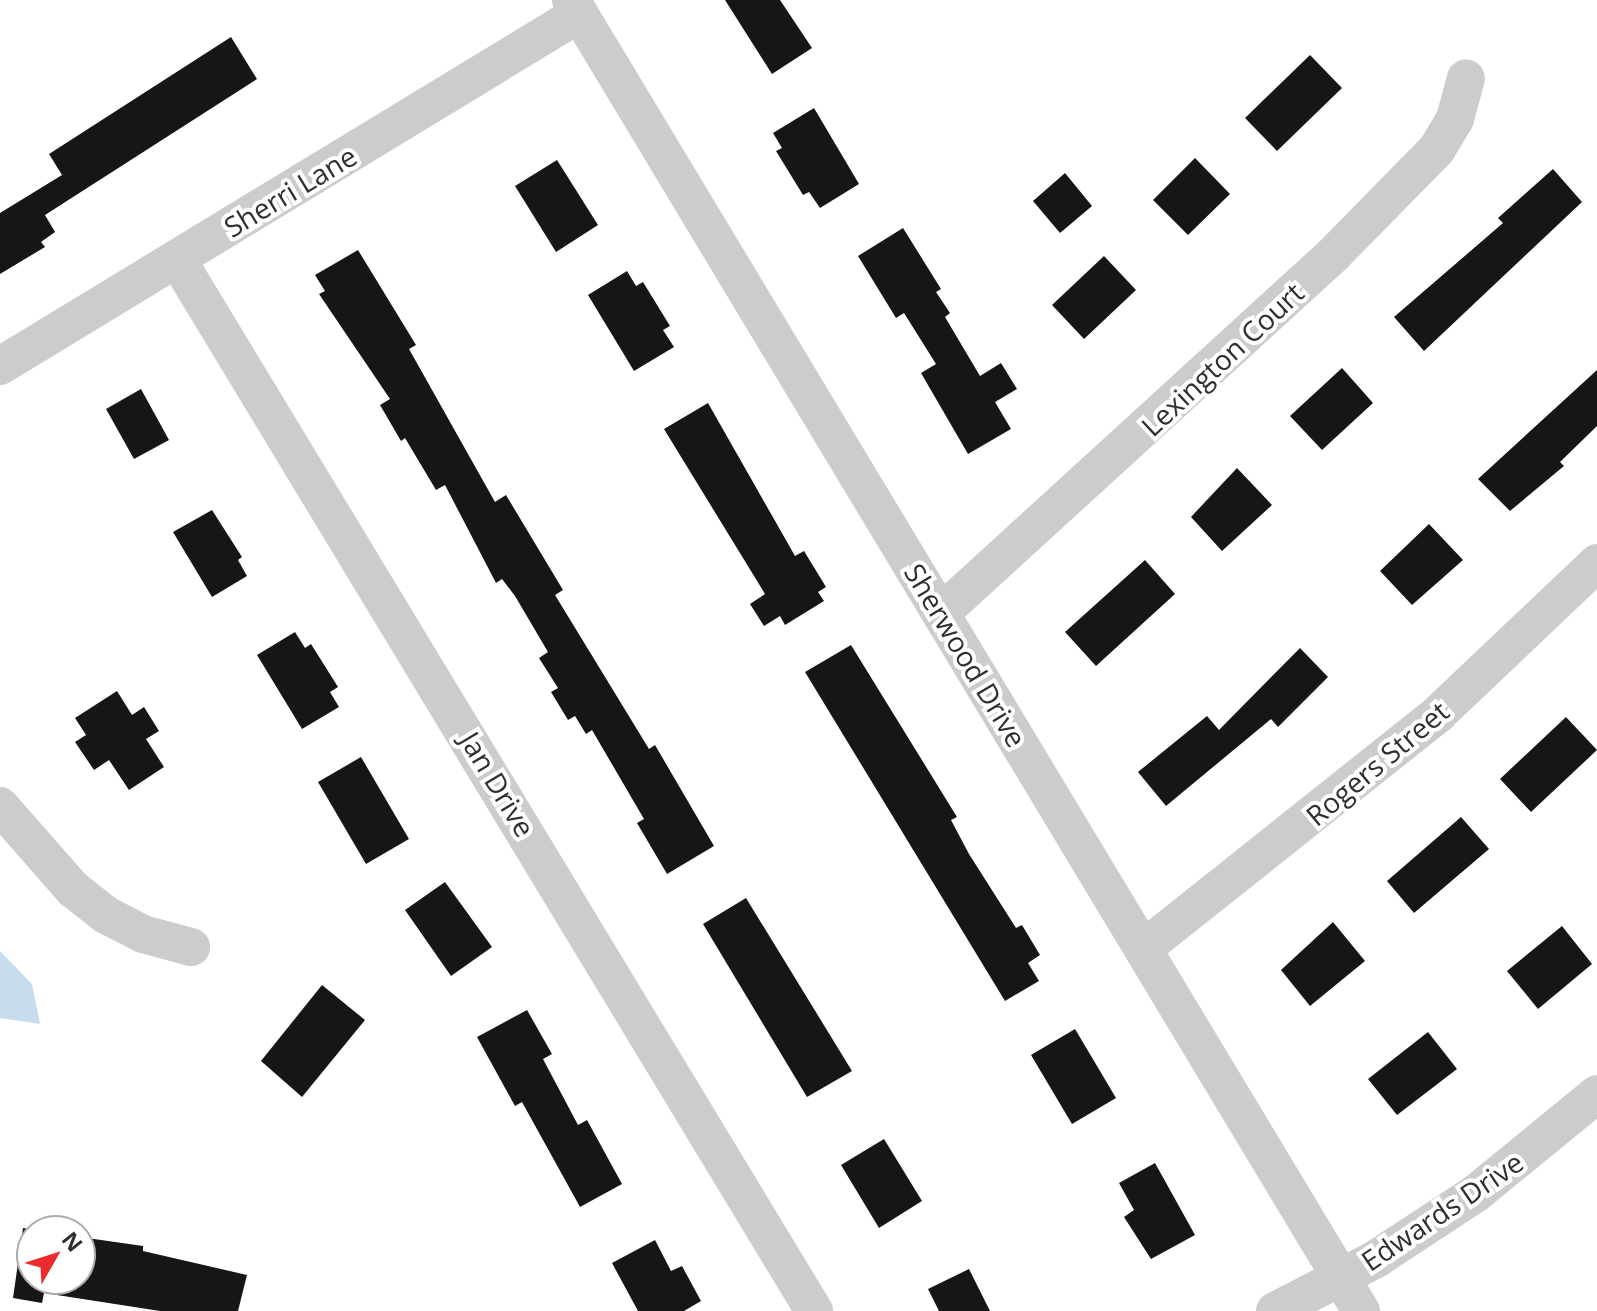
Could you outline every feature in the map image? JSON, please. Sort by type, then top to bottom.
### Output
[{"type":"street","name":"Sherri Lane","points":[[0,366],[177,259],[575,7]]},
{"type":"street","name":"Sherwood Drive","points":[[575,7],[1361,1311]]},
{"type":"street","name":"Lexington Court","points":[[941,613],[1344,244],[1437,149],[1455,119],[1466,78]]},
{"type":"street","name":"Jan Drive","points":[[177,259],[814,1311]]},
{"type":"street","name":"Rogers Street","points":[[1144,948],[1427,723],[1597,563]]},
{"type":"street","points":[[0,806],[73,889],[106,915],[143,934],[191,947]]},
{"type":"street","name":"Edwards Drive","points":[[1275,1311],[1342,1278],[1475,1194],[1597,1094]]},
{"type":"water","points":[[0,951],[32,984],[40,1024],[0,1018]]},
{"type":"building","points":[[725,0],[780,0],[812,48],[772,74]]},
{"type":"building","points":[[231,37],[257,79],[45,215],[55,232],[41,242],[45,247],[0,274],[0,213],[62,175],[49,154]]},
{"type":"building","points":[[1310,55],[1342,88],[1277,151],[1245,118]]},
{"type":"building","points":[[814,108],[859,184],[820,208],[809,192],[803,195],[776,151],[782,148],[773,133]]},
{"type":"building","points":[[1195,158],[1230,194],[1188,235],[1153,200]]},
{"type":"building","points":[[557,160],[598,225],[556,252],[515,186]]},
{"type":"building","points":[[1553,169],[1582,202],[1424,351],[1394,317],[1503,223],[1498,218]]},
{"type":"building","points":[[1065,173],[1092,206],[1060,233],[1033,201]]},
{"type":"building","points":[[903,228],[941,289],[936,292],[950,313],[945,317],[980,376],[1001,363],[1017,389],[995,402],[1011,429],[968,454],[921,373],[936,364],[904,313],[896,318],[858,256]]},
{"type":"building","points":[[358,250],[416,345],[409,349],[495,502],[506,495],[563,590],[555,595],[649,749],[655,745],[714,846],[667,874],[637,823],[644,819],[592,730],[586,734],[575,716],[568,720],[551,692],[558,688],[539,658],[548,652],[515,596],[502,579],[496,583],[445,485],[436,490],[405,438],[401,441],[380,405],[390,399],[319,294],[325,291],[315,275]]},
{"type":"building","points":[[1104,256],[1136,290],[1084,339],[1052,305]]},
{"type":"building","points":[[627,271],[636,286],[643,282],[670,326],[663,330],[674,347],[634,371],[588,295]]},
{"type":"building","points":[[1342,368],[1373,403],[1322,450],[1290,416]]},
{"type":"building","points":[[1597,370],[1597,426],[1560,462],[1564,466],[1510,511],[1478,479]]},
{"type":"building","points":[[141,389],[169,440],[134,459],[106,409]]},
{"type":"building","points":[[708,403],[795,556],[804,551],[826,587],[818,592],[824,601],[785,625],[780,616],[764,626],[750,604],[765,594],[664,429]]},
{"type":"building","points":[[1237,468],[1272,505],[1222,551],[1191,517]]},
{"type":"building","points":[[212,510],[242,557],[238,560],[247,576],[212,597],[173,532]]},
{"type":"building","points":[[1429,524],[1463,560],[1412,605],[1380,571]]},
{"type":"building","points":[[1145,560],[1175,594],[1096,666],[1065,632]]},
{"type":"building","points":[[295,632],[305,648],[311,644],[338,687],[330,692],[339,707],[302,729],[257,655]]},
{"type":"building","points":[[851,645],[957,817],[951,820],[969,854],[1016,928],[1022,925],[1040,955],[1028,963],[1039,981],[1005,1001],[805,672]]},
{"type":"building","points":[[1300,648],[1328,677],[1278,727],[1271,719],[1166,806],[1138,772],[1207,716],[1219,730]]},
{"type":"building","points":[[117,691],[132,715],[144,707],[159,731],[146,739],[164,767],[129,790],[109,760],[94,770],[75,742],[86,735],[75,718]]},
{"type":"building","points":[[1566,717],[1597,750],[1531,812],[1500,779]]},
{"type":"building","points":[[361,757],[409,839],[366,864],[318,782]]},
{"type":"building","points":[[1461,817],[1489,849],[1414,913],[1387,881]]},
{"type":"building","points":[[445,882],[492,947],[451,976],[405,910]]},
{"type":"building","points":[[746,898],[852,1071],[807,1097],[703,924]]},
{"type":"building","points":[[1333,922],[1365,961],[1310,1006],[1281,970]]},
{"type":"building","points":[[1562,926],[1592,964],[1538,1009],[1507,971]]},
{"type":"building","points":[[322,985],[365,1020],[302,1097],[261,1061]]},
{"type":"building","points":[[527,1010],[552,1054],[543,1059],[578,1125],[587,1120],[622,1184],[580,1207],[522,1102],[515,1106],[477,1037]]},
{"type":"building","points":[[1075,1029],[1116,1098],[1072,1124],[1031,1055]]},
{"type":"building","points":[[1428,1032],[1457,1069],[1397,1115],[1368,1079]]},
{"type":"building","points":[[884,1139],[922,1201],[879,1228],[841,1165]]},
{"type":"building","points":[[1155,1163],[1195,1235],[1151,1259],[1124,1217],[1134,1210],[1119,1183]]},
{"type":"building","points":[[96,1239],[143,1246],[143,1251],[247,1275],[238,1311],[160,1311],[57,1295],[96,1295]]},
{"type":"building","points":[[655,1240],[671,1271],[682,1266],[701,1301],[684,1311],[638,1311],[612,1263]]},
{"type":"building","points":[[969,1269],[990,1311],[939,1311],[928,1289]]},
{"type":"building","points":[[16,1277],[16,1295],[44,1295],[42,1303],[13,1298]]}]
